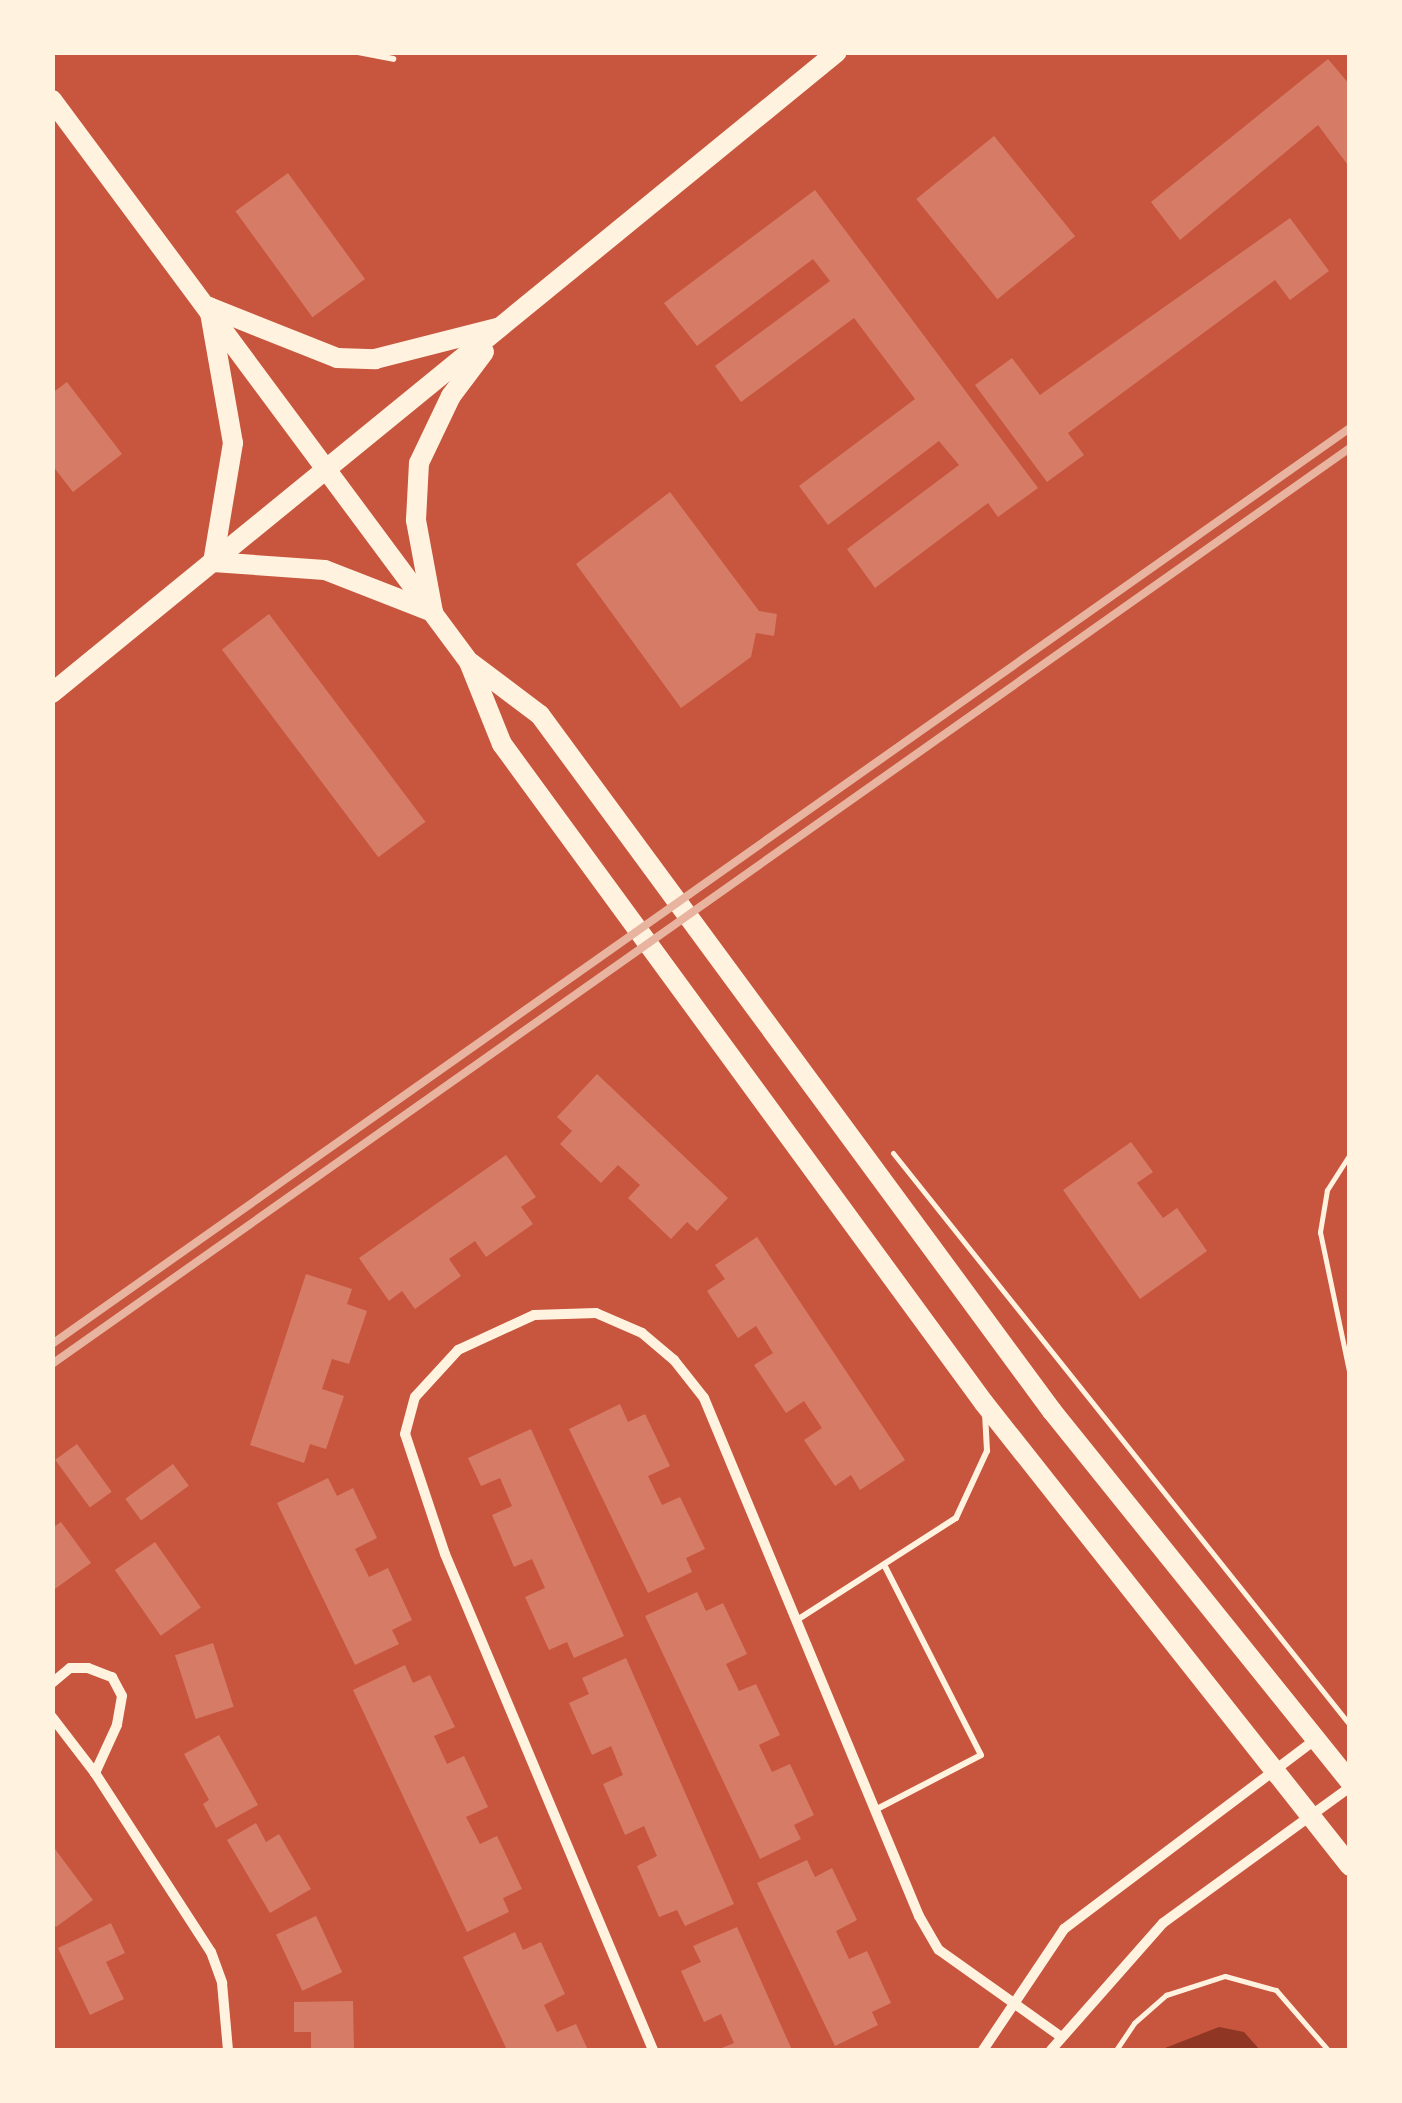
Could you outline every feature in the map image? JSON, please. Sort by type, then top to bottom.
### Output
[{"type":"main road","points":[[52,693],[836,52]]},
{"type":"main road","points":[[52,100],[329,467],[469,662],[502,744],[984,1403],[1350,1866]]},
{"type":"main road","points":[[209,307],[337,358],[375,359],[504,326]]},
{"type":"main road","points":[[209,307],[233,442],[213,562]]},
{"type":"main road","points":[[433,612],[416,520],[419,463],[452,396],[504,326]]},
{"type":"main road","points":[[213,562],[325,570],[433,612]]},
{"type":"main road","points":[[469,662],[540,715],[1052,1411],[1350,1785]]},
{"type":"street","points":[[653,2050],[445,1554],[406,1434],[415,1397],[458,1350],[534,1316],[596,1313],[642,1333],[674,1360],[704,1398],[875,1810],[940,1950],[1060,2036]]},
{"type":"street","points":[[52,1683],[70,1668],[88,1668],[112,1677],[122,1696],[118,1725],[94,1773]]},
{"type":"street","points":[[52,1718],[94,1773],[212,1952],[222,1983],[228,2050]]},
{"type":"street","points":[[983,2050],[1039,1959],[1092,1904],[1316,1740]]},
{"type":"street","points":[[1050,2050],[1163,1923],[1350,1785]]},
{"type":"lane","points":[[358,52],[393,59]]},
{"type":"lane","points":[[797,1620],[884,1565],[968,1504],[986,1450],[984,1403]]},
{"type":"lane","points":[[875,1810],[981,1754],[884,1565]]},
{"type":"path","points":[[882,1144],[928,1193],[1350,1725]]},
{"type":"path","points":[[1350,1154],[1327,1190],[1320,1232],[1350,1376]]},
{"type":"path","points":[[1116,2050],[1134,2022],[1166,1995],[1225,1976],[1276,1990],[1328,2050]]},
{"type":"shaded area","points":[[1219,2027],[1244,2032],[1260,2050],[1160,2050]]},
{"type":"building","points":[[1328,59],[1350,85],[1350,168],[1318,125],[1180,240],[1151,202]]},
{"type":"building","points":[[994,136],[1075,236],[997,299],[916,199]]},
{"type":"building","points":[[288,173],[365,279],[312,317],[235,211]]},
{"type":"building","points":[[815,190],[1038,488],[998,517],[988,503],[875,588],[847,549],[959,465],[939,441],[828,525],[799,486],[915,399],[854,318],[741,402],[715,366],[830,281],[813,259],[697,346],[664,303]]},
{"type":"building","points":[[1290,218],[1329,271],[1290,300],[1275,280],[1068,433],[1084,455],[1047,482],[975,385],[1012,358],[1040,395]]},
{"type":"building","points":[[67,382],[122,454],[73,492],[52,465],[52,393]]},
{"type":"building","points":[[670,492],[759,611],[777,614],[774,636],[756,633],[751,657],[681,708],[576,564]]},
{"type":"building","points":[[269,614],[425,822],[378,857],[222,650]]},
{"type":"building","points":[[597,1074],[728,1198],[697,1231],[687,1222],[671,1239],[628,1198],[640,1185],[618,1165],[601,1183],[560,1144],[572,1131],[557,1117]]},
{"type":"building","points":[[1131,1142],[1153,1172],[1137,1183],[1163,1218],[1177,1208],[1207,1251],[1140,1299],[1063,1190]]},
{"type":"building","points":[[506,1155],[536,1197],[521,1207],[533,1224],[486,1257],[475,1241],[449,1259],[461,1276],[415,1309],[402,1291],[389,1301],[359,1258]]},
{"type":"building","points":[[757,1237],[905,1460],[860,1490],[851,1475],[835,1486],[804,1440],[822,1428],[804,1401],[786,1413],[754,1365],[773,1353],[756,1326],[738,1338],[707,1291],[725,1279],[715,1265]]},
{"type":"building","points":[[306,1274],[352,1289],[347,1304],[367,1311],[349,1364],[332,1359],[322,1389],[344,1396],[326,1449],[310,1444],[304,1463],[250,1445]]},
{"type":"building","points":[[620,1404],[628,1422],[645,1414],[670,1466],[648,1476],[662,1505],[680,1497],[705,1549],[686,1558],[692,1572],[648,1593],[569,1429]]},
{"type":"building","points":[[531,1429],[624,1636],[574,1658],[567,1642],[549,1650],[525,1597],[545,1588],[532,1559],[514,1567],[492,1515],[512,1506],[500,1478],[481,1486],[468,1458]]},
{"type":"building","points":[[77,1444],[112,1492],[90,1508],[55,1460]]},
{"type":"building","points":[[173,1464],[189,1486],[141,1521],[125,1499]]},
{"type":"building","points":[[328,1478],[337,1496],[353,1488],[377,1538],[355,1549],[369,1577],[388,1568],[412,1620],[392,1630],[399,1644],[355,1665],[277,1503]]},
{"type":"building","points":[[61,1522],[91,1563],[52,1591],[52,1528]]},
{"type":"building","points":[[155,1542],[201,1608],[161,1636],[115,1570]]},
{"type":"building","points":[[697,1592],[706,1611],[723,1603],[747,1654],[726,1664],[739,1691],[756,1684],[780,1735],[759,1745],[772,1772],[790,1764],[814,1815],[794,1825],[801,1839],[760,1859],[645,1616]]},
{"type":"building","points":[[213,1643],[234,1707],[196,1719],[175,1655]]},
{"type":"building","points":[[626,1658],[734,1904],[685,1926],[677,1910],[659,1917],[637,1866],[657,1856],[644,1826],[625,1835],[603,1784],[623,1775],[611,1746],[592,1755],[569,1703],[589,1694],[582,1678]]},
{"type":"building","points":[[405,1665],[413,1683],[430,1675],[455,1727],[434,1736],[447,1764],[464,1756],[488,1807],[466,1817],[480,1844],[497,1836],[522,1889],[503,1898],[509,1912],[467,1932],[353,1690]]},
{"type":"building","points":[[219,1735],[258,1805],[216,1828],[203,1804],[209,1800],[184,1754]]},
{"type":"building","points":[[256,1823],[266,1842],[279,1834],[311,1889],[270,1913],[227,1840]]},
{"type":"building","points":[[52,1845],[93,1900],[56,1927],[52,1921]]},
{"type":"building","points":[[807,1860],[815,1877],[832,1868],[857,1920],[836,1931],[849,1959],[867,1951],[891,2003],[872,2012],[878,2025],[835,2046],[757,1883]]},
{"type":"building","points":[[316,1916],[342,1972],[302,1991],[276,1935]]},
{"type":"building","points":[[111,1923],[125,1953],[106,1962],[124,1999],[90,2015],[58,1948]]},
{"type":"building","points":[[737,1927],[792,2050],[717,2050],[734,2043],[721,2014],[704,2022],[681,1971],[701,1962],[693,1946]]},
{"type":"building","points":[[515,1932],[523,1950],[541,1942],[565,1994],[544,2005],[557,2032],[576,2024],[588,2050],[507,2050],[463,1957]]},
{"type":"building","points":[[353,2001],[354,2050],[311,2050],[311,2032],[294,2032],[294,2002]]},
{"type":"railway","points":[[52,1344],[1350,428]]},
{"type":"railway","points":[[52,1364],[1350,448]]}]
